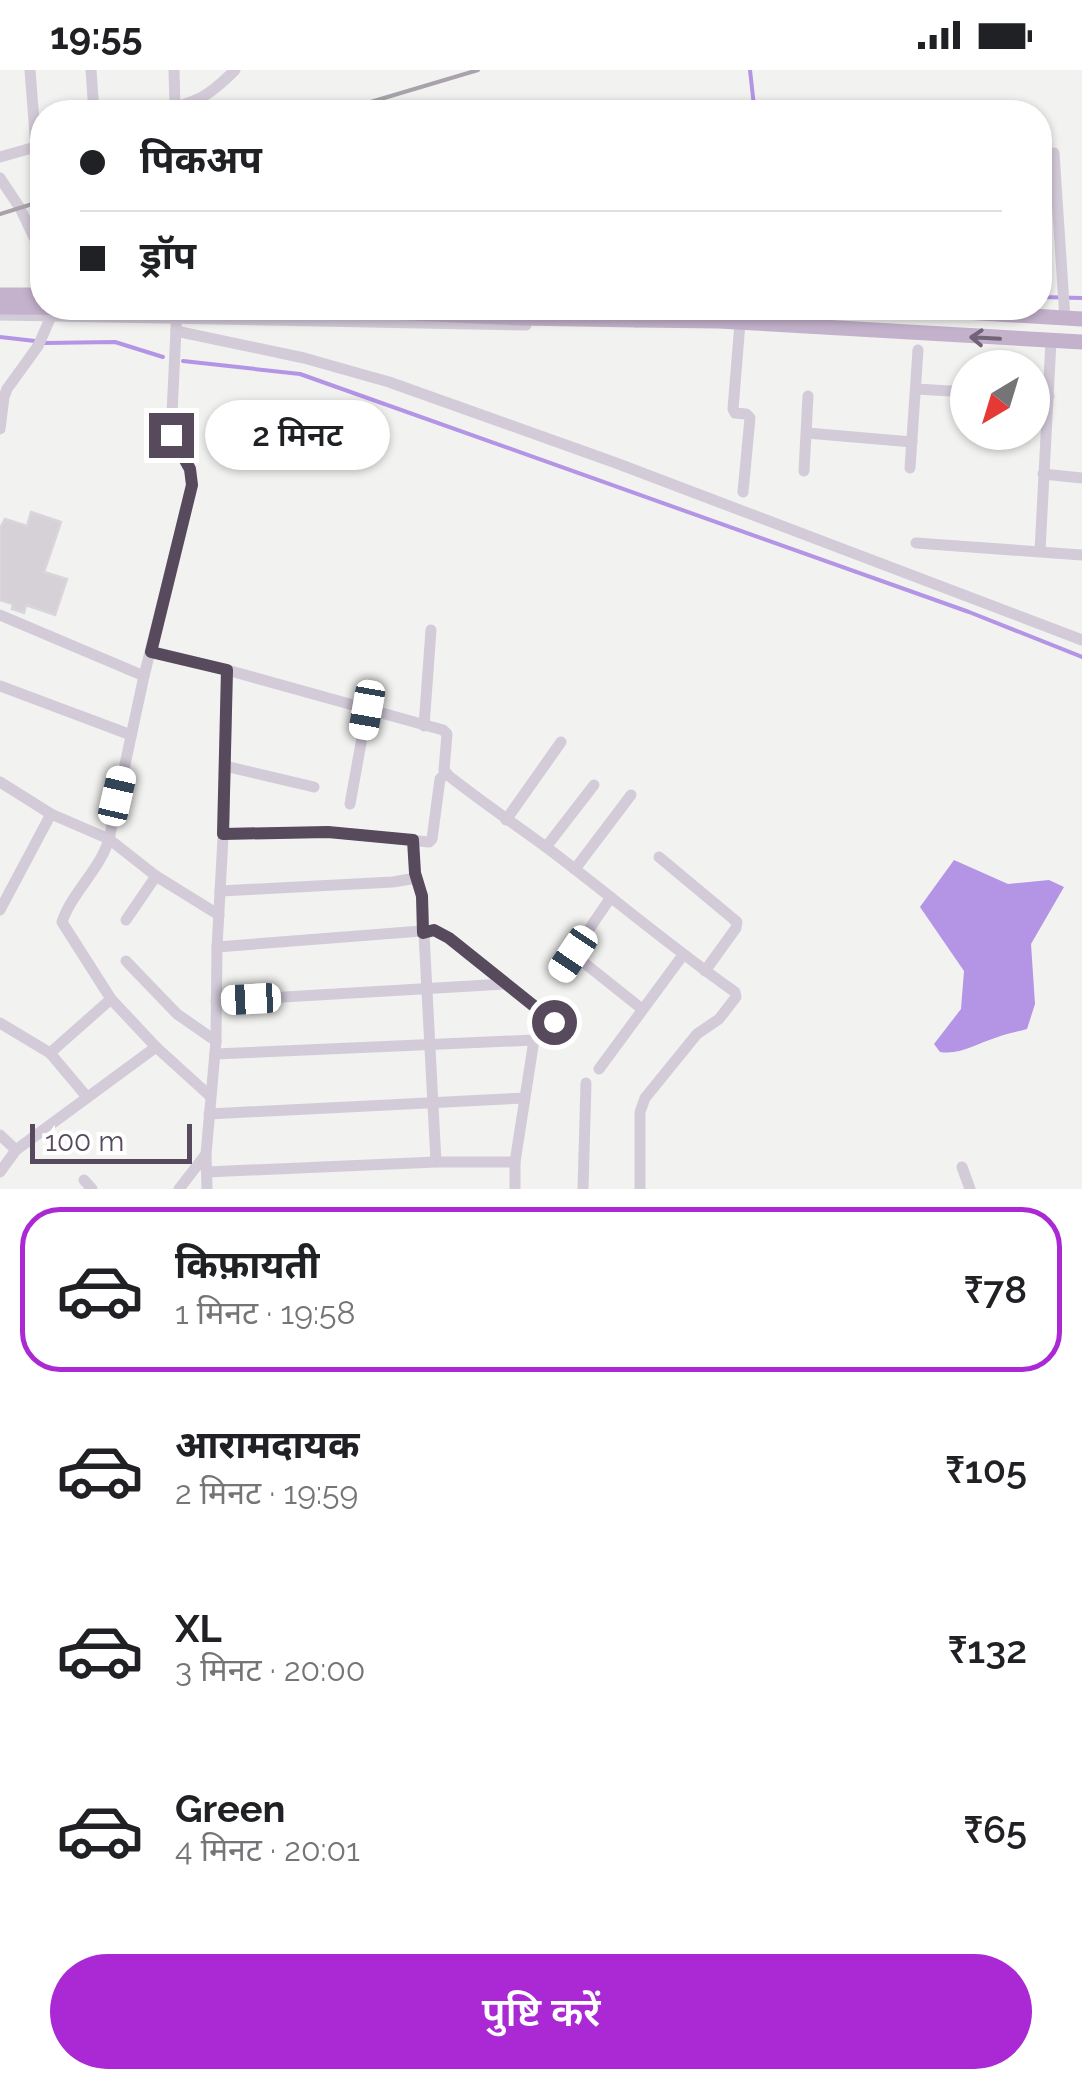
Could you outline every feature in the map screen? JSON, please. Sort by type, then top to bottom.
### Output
[{"type":"main road","points":[[0,294],[30,295]]},
{"type":"main road","points":[[1052,304],[1064,304],[1082,320]]},
{"type":"main road","points":[[0,308],[30,308]]},
{"type":"main road","points":[[637,320],[1082,342]]},
{"type":"street","points":[[30,70],[34,100]]},
{"type":"street","points":[[90,70],[93,100]]},
{"type":"street","points":[[174,70],[175,100]]},
{"type":"street","points":[[200,100],[235,70]]},
{"type":"street","points":[[0,158],[30,149]]},
{"type":"street","points":[[1054,153],[1064,304]]},
{"type":"street","points":[[0,178],[30,229]]},
{"type":"street","points":[[0,315],[30,313]]},
{"type":"street","points":[[0,429],[7,389],[36,349],[49,320]]},
{"type":"street","points":[[177,320],[171,435],[190,469],[192,485],[144,676],[109,840],[62,922],[111,999],[210,1096]]},
{"type":"street","points":[[388,320],[664,326],[668,321]]},
{"type":"street","points":[[740,323],[733,409],[750,418],[743,492]]},
{"type":"street","points":[[176,331],[290,355],[389,382],[598,456],[1082,640]]},
{"type":"street","points":[[1050,359],[1051,341]]},
{"type":"street","points":[[910,468],[918,350]]},
{"type":"street","points":[[916,389],[950,391]]},
{"type":"street","points":[[804,471],[808,396]]},
{"type":"street","points":[[807,432],[912,442]]},
{"type":"street","points":[[1040,551],[1045,450]]},
{"type":"street","points":[[1043,474],[1082,478]]},
{"type":"street","points":[[916,543],[1082,555]]},
{"type":"street","points":[[0,615],[144,676]]},
{"type":"street","points":[[424,726],[430,630]]},
{"type":"street","points":[[151,652],[446,732],[446,773],[734,992],[736,996],[719,1018],[697,1034],[645,1098],[640,1112],[640,1189]]},
{"type":"street","points":[[207,1189],[227,670]]},
{"type":"street","points":[[0,686],[131,735]]},
{"type":"street","points":[[350,804],[367,710]]},
{"type":"street","points":[[506,820],[561,742]]},
{"type":"street","points":[[225,766],[314,787]]},
{"type":"street","points":[[223,834],[328,832],[429,842],[440,779],[446,773]]},
{"type":"street","points":[[0,782],[51,814],[109,840],[156,876],[218,915]]},
{"type":"street","points":[[546,848],[594,784]]},
{"type":"street","points":[[574,869],[632,796]]},
{"type":"street","points":[[0,910],[51,814]]},
{"type":"street","points":[[413,840],[416,878],[422,896],[436,1162]]},
{"type":"street","points":[[659,857],[737,922],[705,971]]},
{"type":"street","points":[[126,920],[156,876]]},
{"type":"street","points":[[220,891],[416,878]]},
{"type":"street","points":[[560,972],[611,898]]},
{"type":"street","points":[[126,961],[215,1048],[534,1040],[556,1034],[557,1026],[434,930],[217,946]]},
{"type":"street","points":[[573,954],[642,1009]]},
{"type":"street","points":[[599,1069],[683,955]]},
{"type":"street","points":[[216,1001],[505,984]]},
{"type":"street","points":[[50,1053],[111,999]]},
{"type":"street","points":[[0,1024],[50,1053],[87,1097]]},
{"type":"street","points":[[515,1189],[514,1162],[534,1040]]},
{"type":"street","points":[[0,1172],[16,1150],[156,1047]]},
{"type":"street","points":[[583,1189],[586,1084]]},
{"type":"street","points":[[209,1114],[524,1098]]},
{"type":"street","points":[[0,1135],[16,1150]]},
{"type":"street","points":[[179,1189],[206,1154]]},
{"type":"street","points":[[207,1172],[514,1162]]},
{"type":"street","points":[[962,1166],[970,1189]]},
{"type":"shaded area","points":[[954,860],[1008,884],[1049,880],[1064,887],[1031,944],[1035,1004],[1027,1029],[948,1053],[940,1052],[934,1044],[961,1009],[964,971],[920,907]]},
{"type":"building","points":[[31,512],[61,522],[44,572],[67,579],[55,615],[26,605],[24,613],[0,600],[0,528],[5,519],[27,526]]},
{"type":"waterway","points":[[750,70],[753,100]]},
{"type":"waterway","points":[[1052,297],[1082,298]]},
{"type":"waterway","points":[[0,337],[35,341]]},
{"type":"waterway","points":[[45,343],[115,342],[163,357]]},
{"type":"waterway","points":[[183,361],[300,374],[969,612],[1082,657]]},
{"type":"railway","points":[[377,100],[478,70]]},
{"type":"railway","points":[[0,214],[30,205]]},
{"type":"route","points":[[171,435],[190,469],[192,485],[151,652],[227,670],[223,834],[328,832],[413,840],[423,933],[434,930],[449,938],[554,1022]]}]
